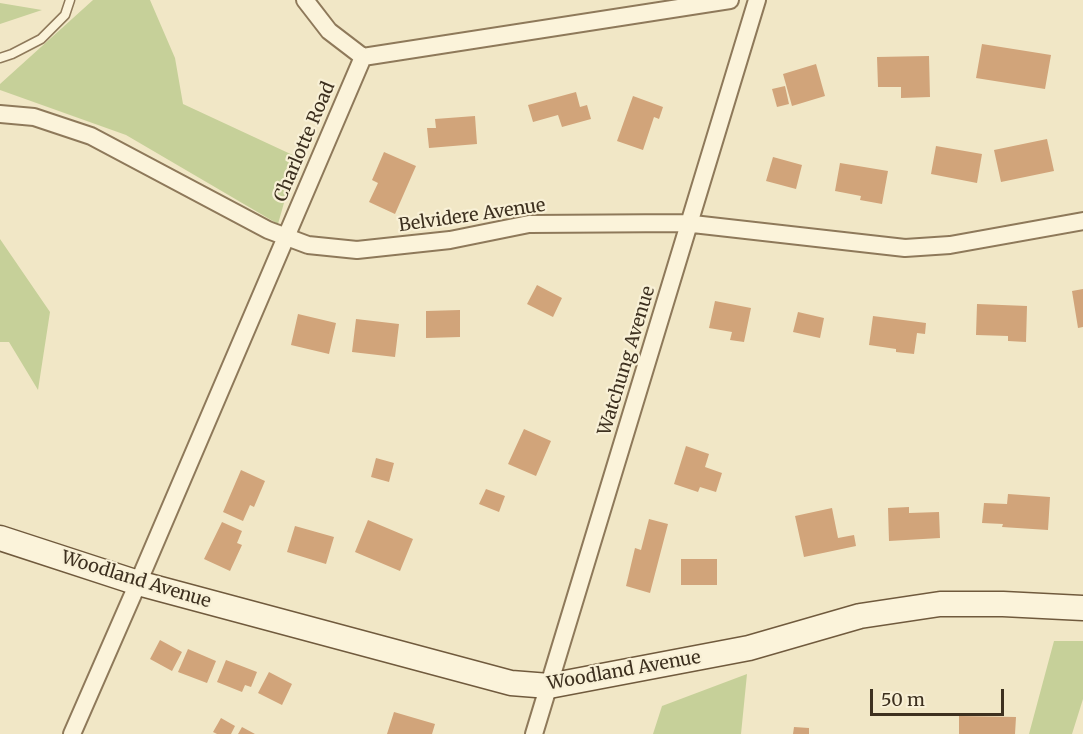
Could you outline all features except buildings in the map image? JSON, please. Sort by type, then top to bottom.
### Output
[{"type":"street","points":[[309,2],[329,31],[363,57],[730,0]]},
{"type":"street","name":"Watchung Avenue","points":[[534,734],[757,0]]},
{"type":"street","name":"Charlotte Road","points":[[72,734],[363,57]]},
{"type":"street","name":"Belvidere Avenue","points":[[0,114],[34,117],[91,136],[268,230],[308,245],[357,250],[450,240],[529,224],[689,224],[905,248],[950,245],[1083,220]]},
{"type":"street","name":"Woodland Avenue","points":[[0,538],[138,583],[511,683],[549,686],[749,648],[860,616],[940,604],[1083,608]]},
{"type":"lane","points":[[0,58],[41,39],[65,15],[70,0]]},
{"type":"green space","points":[[93,0],[150,0],[175,58],[183,104],[297,157],[278,224],[126,135],[0,90],[0,84]]},
{"type":"green space","points":[[0,3],[42,10],[0,24]]},
{"type":"green space","points":[[0,239],[50,312],[38,390],[9,342],[0,342]]},
{"type":"green space","points":[[1054,641],[1083,641],[1083,699],[1072,734],[1029,734]]},
{"type":"green space","points":[[747,674],[741,734],[653,734],[662,706]]}]
